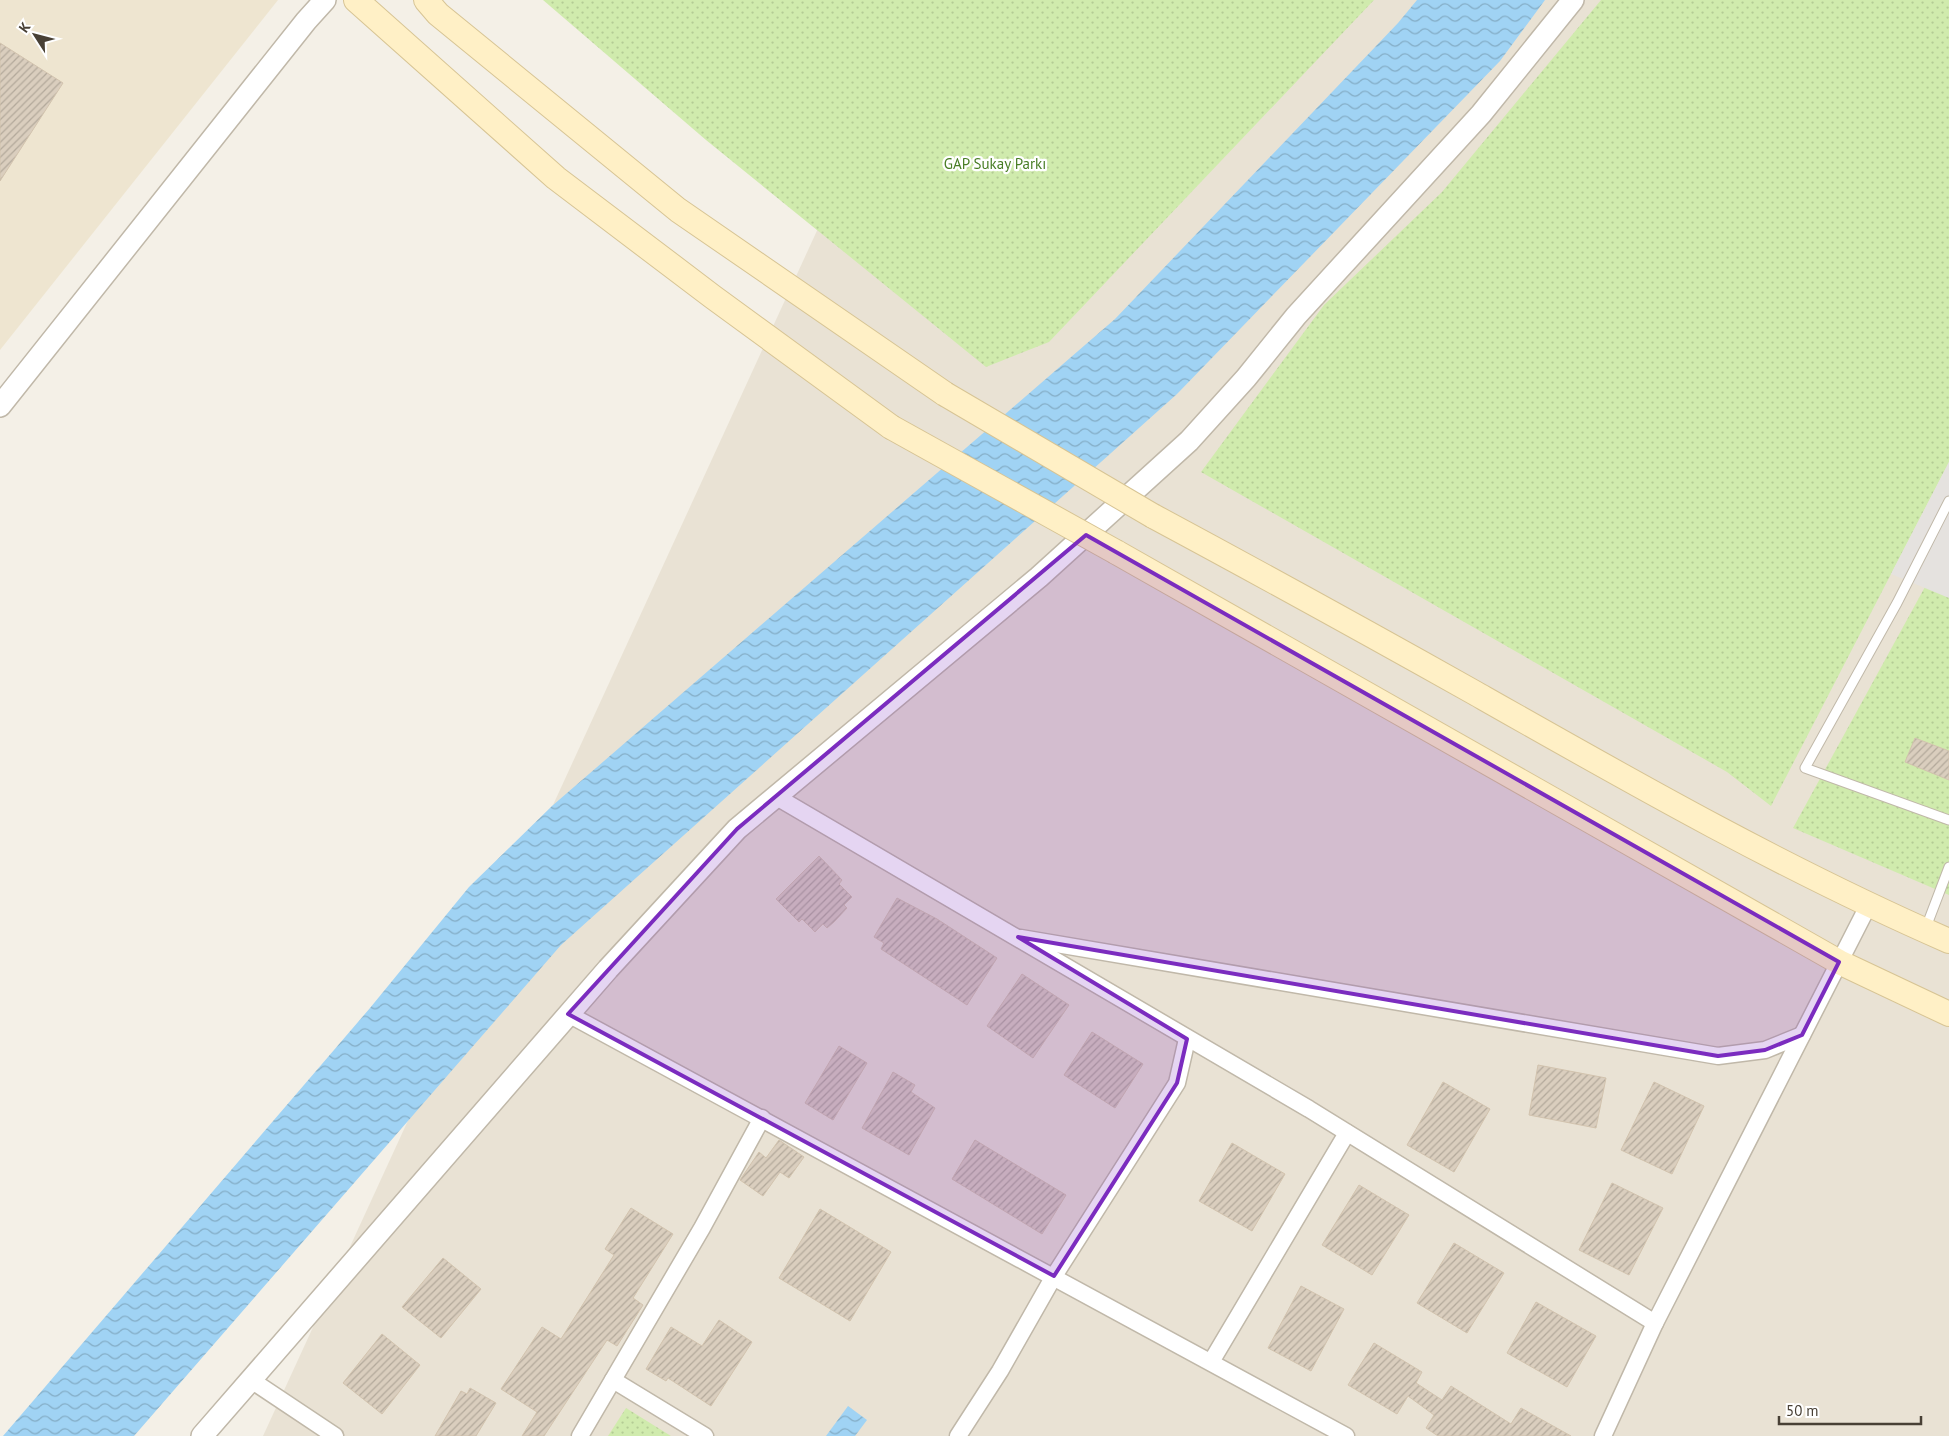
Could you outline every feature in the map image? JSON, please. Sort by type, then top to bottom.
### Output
[{"type":"main road","points":[[356,0],[556,178],[713,297],[891,427],[1116,552],[1840,962],[1949,1014]]},
{"type":"main road","points":[[426,0],[438,14],[678,210],[945,394],[1153,516],[1364,630],[1638,786],[1868,906],[1949,941]]},
{"type":"street","points":[[0,406],[324,0]]},
{"type":"street","points":[[202,1436],[568,1014],[737,829],[1039,577],[1189,441],[1246,378],[1296,316],[1481,114],[1573,0]]},
{"type":"street","points":[[775,796],[1347,1133],[1655,1323]]},
{"type":"street","points":[[1603,1436],[1655,1323],[1868,906]]},
{"type":"street","points":[[1012,936],[1718,1056],[1765,1050],[1802,1034]]},
{"type":"street","points":[[568,1014],[1346,1436]]},
{"type":"street","points":[[958,1436],[1000,1371],[1054,1276],[1177,1083],[1187,1039]]},
{"type":"street","points":[[580,1436],[702,1228],[762,1118]]},
{"type":"street","points":[[1211,1362],[1347,1133]]},
{"type":"street","points":[[251,1380],[335,1436]]},
{"type":"street","points":[[613,1380],[704,1436]]},
{"type":"lane","points":[[1949,501],[1897,603],[1805,768],[1949,820]]},
{"type":"lane","points":[[1925,930],[1949,867]]},
{"type":"highlighted area","points":[[1086,535],[1839,962],[1802,1035],[1765,1050],[1718,1056],[1018,937],[1187,1039],[1177,1083],[1054,1276],[568,1014],[737,829]]},
{"type":"shaded area","points":[[0,0],[278,0],[0,350]]},
{"type":"shaded area","points":[[923,0],[1949,0],[1949,1436],[263,1436]]},
{"type":"shaded area","points":[[1949,462],[1949,598],[1891,574]]},
{"type":"green space","name":"GAP Sukay Parkı","points":[[543,0],[1374,0],[1049,342],[986,367],[706,140]]},
{"type":"green space","points":[[1601,0],[1949,0],[1949,462],[1771,806],[1727,772],[1201,472],[1324,305],[1442,192]]},
{"type":"green space","points":[[1949,543],[1949,895],[1793,828]]},
{"type":"green space","points":[[626,1408],[671,1436],[608,1436]]},
{"type":"water","points":[[1417,0],[1545,0],[1500,61],[1177,394],[561,945],[134,1436],[3,1436],[370,1008],[469,887],[552,806],[1115,319],[1398,23]]},
{"type":"water","points":[[848,1406],[867,1420],[855,1436],[826,1436]]},
{"type":"building","points":[[0,43],[63,83],[0,181]]},
{"type":"building","points":[[1915,738],[1949,751],[1949,780],[1905,762]]},
{"type":"building","points":[[819,856],[842,880],[839,884],[852,897],[844,905],[847,908],[834,922],[827,928],[823,924],[815,932],[802,919],[799,922],[776,899]]},
{"type":"building","points":[[897,898],[937,919],[997,958],[967,1005],[881,949],[884,943],[874,937]]},
{"type":"building","points":[[1022,974],[1069,1005],[1033,1058],[987,1026]]},
{"type":"building","points":[[1092,1032],[1143,1064],[1115,1108],[1064,1075]]},
{"type":"building","points":[[839,1046],[867,1063],[833,1120],[805,1103]]},
{"type":"building","points":[[1538,1065],[1606,1078],[1596,1128],[1529,1115]]},
{"type":"building","points":[[893,1072],[915,1085],[911,1092],[935,1108],[909,1155],[862,1128]]},
{"type":"building","points":[[1443,1082],[1490,1109],[1454,1172],[1407,1145]]},
{"type":"building","points":[[1654,1082],[1704,1106],[1672,1174],[1621,1150]]},
{"type":"building","points":[[779,1140],[804,1157],[789,1178],[780,1172],[763,1196],[740,1180],[759,1152],[766,1158]]},
{"type":"building","points":[[975,1140],[1066,1195],[1042,1234],[952,1179]]},
{"type":"building","points":[[1232,1143],[1285,1174],[1252,1231],[1199,1201]]},
{"type":"building","points":[[1612,1183],[1663,1208],[1629,1275],[1579,1250]]},
{"type":"building","points":[[1359,1185],[1409,1215],[1372,1275],[1322,1245]]},
{"type":"building","points":[[631,1208],[673,1234],[633,1298],[643,1305],[617,1346],[607,1340],[544,1436],[522,1436],[537,1412],[501,1389],[542,1327],[561,1339],[614,1255],[605,1249]]},
{"type":"building","points":[[820,1209],[891,1252],[850,1321],[779,1278]]},
{"type":"building","points":[[1454,1243],[1504,1273],[1467,1333],[1417,1303]]},
{"type":"building","points":[[443,1258],[481,1289],[441,1338],[402,1307]]},
{"type":"building","points":[[1301,1286],[1344,1309],[1311,1371],[1268,1348]]},
{"type":"building","points":[[1536,1302],[1596,1336],[1567,1387],[1507,1353]]},
{"type":"building","points":[[719,1320],[752,1342],[711,1406],[668,1378],[666,1381],[646,1369],[671,1327],[702,1346]]},
{"type":"building","points":[[382,1334],[420,1365],[382,1414],[343,1383]]},
{"type":"building","points":[[1374,1343],[1422,1372],[1416,1383],[1442,1400],[1451,1386],[1511,1424],[1521,1408],[1571,1436],[1438,1436],[1426,1428],[1434,1415],[1408,1396],[1397,1414],[1348,1385]]},
{"type":"building","points":[[470,1388],[496,1403],[476,1436],[435,1436],[461,1391],[467,1394]]}]
